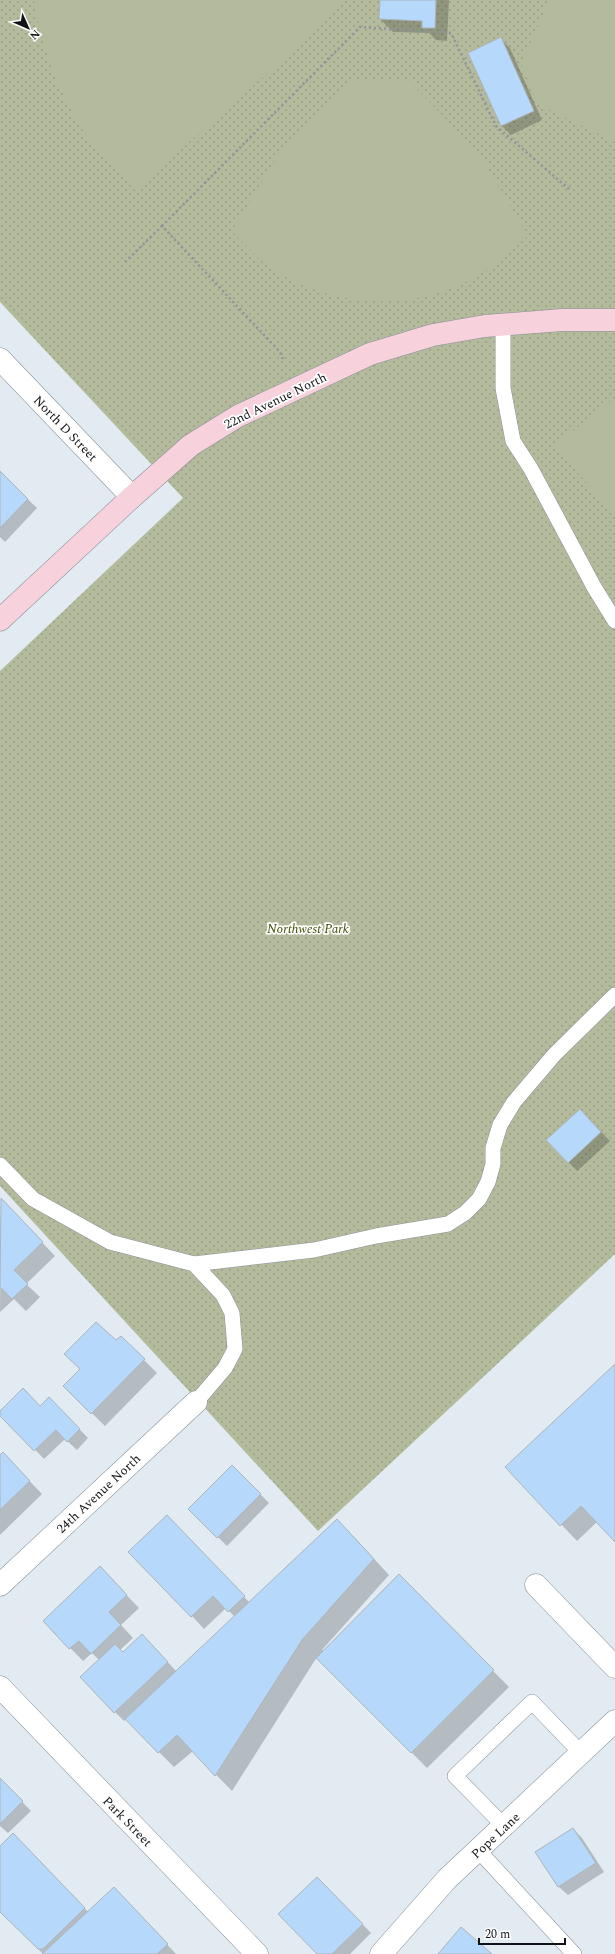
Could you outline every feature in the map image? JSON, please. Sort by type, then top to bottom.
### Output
[{"type":"street","name":"22nd Avenue North","points":[[0,620],[132,497],[191,445],[238,416],[370,354],[433,335],[503,325],[562,320],[615,320]]},
{"type":"street","name":"North D Street","points":[[0,359],[132,497]]},
{"type":"street","name":"24th Avenue North","points":[[0,1585],[196,1402]]},
{"type":"street","points":[[536,1585],[615,1667]]},
{"type":"street","name":"Park Street","points":[[0,1687],[258,1954]]},
{"type":"street","name":"Pope Lane","points":[[380,1954],[447,1879],[615,1722]]},
{"type":"lane","points":[[503,325],[503,388],[512,441],[530,469],[594,587],[615,621]]},
{"type":"lane","points":[[0,1165],[33,1199],[110,1242],[194,1264],[314,1250],[376,1236],[448,1224],[465,1214],[479,1199],[488,1182],[493,1164],[493,1148],[500,1125],[514,1102],[554,1055],[615,995]]},
{"type":"lane","points":[[194,1264],[223,1295],[232,1313],[235,1349],[225,1368],[196,1402]]},
{"type":"lane","points":[[504,1826],[455,1776],[532,1702],[581,1753]]},
{"type":"lane","points":[[478,1850],[574,1954]]},
{"type":"path","points":[[126,262],[360,27],[451,33],[496,126],[569,189]]},
{"type":"path","points":[[162,226],[280,352],[283,359]]},
{"type":"green space","name":"Northwest Park","points":[[0,0],[615,0],[615,1254],[318,1531],[0,1186],[0,671],[183,498],[0,302]]},
{"type":"green space","points":[[34,0],[345,0],[279,63],[135,190],[98,150],[75,117],[56,79],[49,60]]},
{"type":"green space","points":[[550,0],[615,0],[615,142],[538,104],[521,64]]},
{"type":"green space","points":[[354,79],[409,80],[480,155],[528,236],[509,253],[475,277],[449,289],[422,297],[394,301],[366,300],[338,296],[311,288],[286,276],[262,261],[246,247],[232,231],[280,152]]},
{"type":"green space","points":[[615,398],[615,517],[555,445]]},
{"type":"building","points":[[380,0],[436,0],[435,28],[422,28],[422,21],[379,19]]},
{"type":"building","points":[[501,37],[534,111],[501,126],[468,53]]},
{"type":"building","points":[[0,471],[28,499],[0,528]]},
{"type":"building","points":[[580,1109],[601,1132],[568,1163],[546,1140]]},
{"type":"building","points":[[1,1198],[43,1242],[14,1270],[28,1284],[12,1299],[0,1287]]},
{"type":"building","points":[[96,1322],[116,1340],[121,1336],[145,1359],[91,1414],[63,1386],[80,1369],[64,1354]]},
{"type":"building","points":[[615,1364],[615,1542],[581,1506],[560,1526],[505,1467]]},
{"type":"building","points":[[23,1388],[40,1406],[49,1397],[80,1429],[67,1442],[56,1430],[34,1451],[0,1416],[0,1411]]},
{"type":"building","points":[[3,1452],[30,1481],[0,1510],[0,1455]]},
{"type":"building","points":[[232,1465],[261,1494],[217,1538],[188,1509]]},
{"type":"building","points":[[167,1515],[245,1596],[228,1612],[213,1596],[191,1617],[128,1552]]},
{"type":"building","points":[[337,1519],[374,1559],[302,1640],[215,1776],[177,1735],[158,1753],[125,1719]]},
{"type":"building","points":[[100,1566],[127,1595],[109,1612],[121,1625],[91,1654],[79,1641],[69,1649],[43,1621]]},
{"type":"building","points":[[399,1574],[494,1670],[411,1753],[316,1658]]},
{"type":"building","points":[[142,1634],[168,1662],[114,1713],[80,1677],[115,1644],[123,1652]]},
{"type":"building","points":[[0,1778],[23,1801],[0,1824]]},
{"type":"building","points":[[573,1828],[596,1863],[558,1887],[535,1852]]},
{"type":"building","points":[[13,1833],[85,1908],[43,1949],[38,1949],[0,1912],[0,1846]]},
{"type":"building","points":[[317,1877],[363,1924],[332,1954],[317,1954],[278,1914]]},
{"type":"building","points":[[114,1887],[168,1944],[157,1954],[42,1954]]},
{"type":"building","points":[[461,1927],[492,1954],[438,1954]]}]
